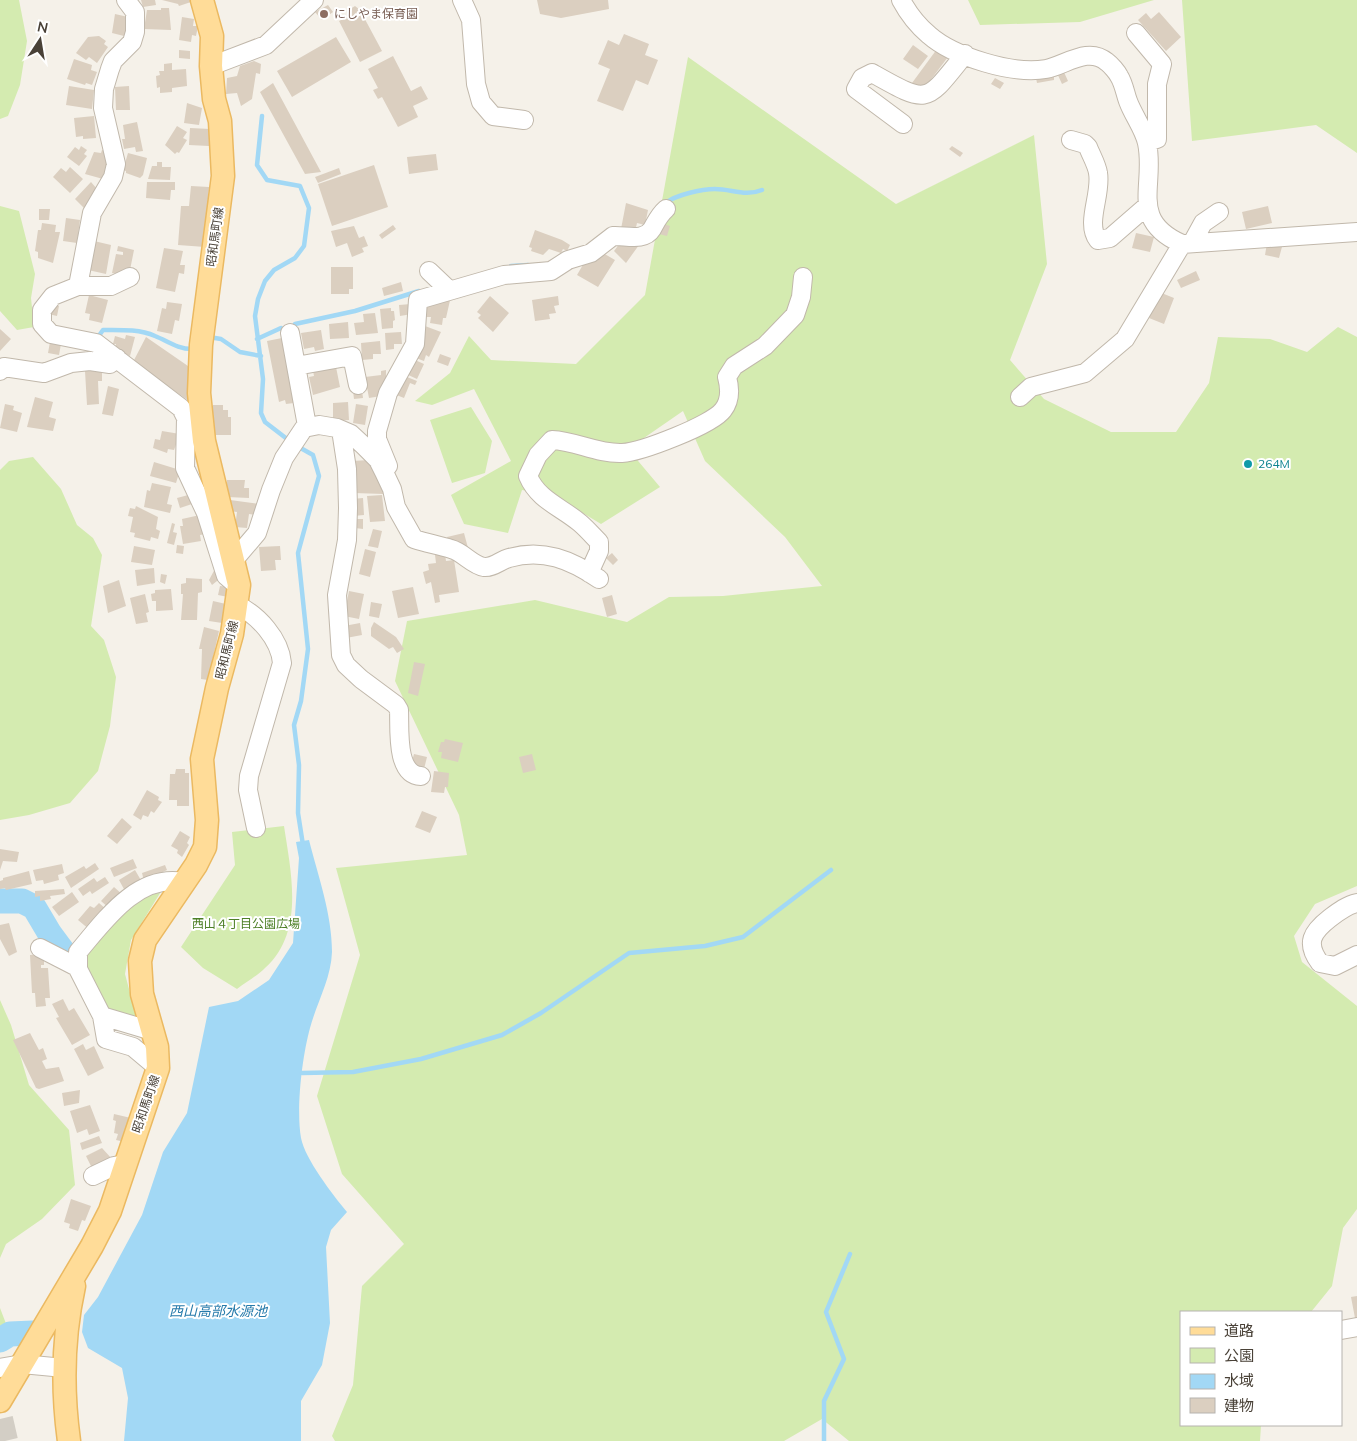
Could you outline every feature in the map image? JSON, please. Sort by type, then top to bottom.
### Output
[{"type":"main road","name":"昭和馬町線","points":[[0,1400],[11,1366],[78,1270],[110,1211],[158,1068],[159,1056],[142,994],[140,961],[145,940],[203,853],[206,842],[202,759],[238,595],[234,560],[204,441],[199,393],[201,345],[223,176],[220,121],[214,99],[211,66],[212,36],[202,0]]},
{"type":"main road","name":"昭和馬町線","points":[[69,1441],[64,1368],[70,1303],[78,1270]]},
{"type":"street","points":[[78,286],[92,212],[113,177],[116,164],[102,108],[104,89],[113,61],[132,42],[135,32],[135,12],[126,0]]},
{"type":"street","points":[[211,66],[266,45],[314,0]]},
{"type":"street","points":[[462,0],[472,20],[476,84],[481,102],[493,116],[524,120]]},
{"type":"street","points":[[900,0],[910,16],[930,36],[965,54],[1000,67],[1024,70],[1046,69],[1090,55],[1103,59],[1120,76],[1127,100],[1147,142],[1148,205],[1159,229],[1169,238],[1187,244],[1357,232]]},
{"type":"street","points":[[1136,33],[1162,64],[1157,84],[1156,139],[1147,142]]},
{"type":"street","points":[[903,124],[856,89],[862,78],[872,73],[905,91],[927,95],[936,90],[965,54]]},
{"type":"street","points":[[1071,140],[1085,144],[1088,147],[1098,173],[1098,195],[1093,226],[1094,234],[1098,240],[1110,238],[1148,205]]},
{"type":"street","points":[[666,209],[651,231],[644,235],[632,238],[613,236],[596,251],[568,260],[551,271],[438,280],[418,300],[415,344],[394,380],[382,411],[377,439],[392,475],[392,489],[396,507],[414,539],[451,549],[483,567],[490,567],[509,558],[530,554],[546,555],[570,562],[594,576],[600,551],[599,542],[580,523],[543,499],[530,482],[528,476],[538,455],[552,440],[567,441],[597,452],[624,453],[682,434],[710,421],[724,409],[731,389],[728,377],[734,366],[765,346],[795,314],[801,297],[803,277]]},
{"type":"street","points":[[1020,397],[1031,387],[1085,373],[1125,339],[1187,244],[1203,224],[1219,212]]},
{"type":"street","points":[[130,277],[111,286],[78,286],[53,296],[42,310],[42,324],[51,334],[96,343],[181,408],[186,418],[185,468],[206,513],[226,576],[256,620],[276,640],[281,650],[282,663],[249,776],[248,790],[256,828]]},
{"type":"street","points":[[234,560],[257,533],[271,490],[298,438],[296,366],[290,333]]},
{"type":"street","points":[[296,366],[352,356],[358,385]]},
{"type":"street","points":[[0,370],[4,367],[44,373],[71,363],[90,361],[110,364],[118,358]]},
{"type":"street","points":[[298,438],[319,425],[351,434],[378,460],[392,489]]},
{"type":"street","points":[[341,430],[347,469],[348,508],[346,540],[336,603],[341,655],[346,665],[361,679],[396,705],[399,710],[399,752],[410,771],[421,776]]},
{"type":"street","points":[[158,1068],[133,1047],[106,1039],[102,1016],[77,967],[78,952],[133,893],[151,884],[172,880],[184,882]]},
{"type":"street","points":[[1357,903],[1337,912],[1316,929],[1311,943],[1314,955],[1320,963],[1335,966],[1357,955]]},
{"type":"street","points":[[40,948],[77,967]]},
{"type":"street","points":[[102,1016],[152,1031]]},
{"type":"street","points":[[93,1176],[114,1166],[125,1164]]},
{"type":"street","points":[[1342,1330],[1357,1327]]},
{"type":"street","points":[[11,1366],[64,1368]]},
{"type":"green space","points":[[0,0],[19,0],[27,41],[20,85],[8,116],[0,119]]},
{"type":"green space","points":[[968,0],[1154,0],[1080,22],[980,25]]},
{"type":"green space","points":[[1182,0],[1357,0],[1357,153],[1316,125],[1192,141]]},
{"type":"green space","points":[[688,57],[896,204],[1034,135],[1047,264],[1010,360],[1044,399],[1111,432],[1176,432],[1209,383],[1218,337],[1270,339],[1307,352],[1338,327],[1357,337],[1357,886],[1315,904],[1294,936],[1302,962],[1357,1006],[1357,1209],[1343,1228],[1332,1286],[1312,1311],[1180,1311],[1180,1426],[1261,1426],[1260,1441],[849,1441],[822,1419],[784,1441],[335,1441],[332,1436],[353,1385],[362,1286],[404,1244],[342,1174],[317,1096],[360,955],[336,868],[467,855],[459,815],[395,681],[407,621],[535,600],[627,622],[669,597],[723,596],[822,586],[785,537],[705,461],[683,411],[628,449],[660,487],[601,524],[553,495],[522,490],[508,533],[464,524],[451,495],[511,461],[474,389],[432,405],[415,401],[450,373],[469,336],[491,360],[576,364],[645,295]]},
{"type":"green space","points":[[0,206],[19,211],[35,274],[31,298],[34,327],[17,330],[0,311]]},
{"type":"green space","points":[[471,407],[492,441],[485,473],[452,483],[430,420]]},
{"type":"green space","points":[[33,457],[61,489],[77,525],[93,538],[102,555],[91,626],[104,640],[116,677],[110,726],[98,771],[70,803],[29,815],[0,820],[0,470],[9,461]]},
{"type":"green space","name":"西山４丁目公園広場","points":[[284,826],[292,882],[290,920],[286,937],[278,953],[265,968],[237,989],[203,968],[181,947],[235,865],[232,832]]},
{"type":"green space","points":[[162,890],[131,940],[125,974],[137,1019],[107,1011],[86,970],[86,952],[138,897]]},
{"type":"green space","points":[[0,1000],[11,1025],[29,1085],[69,1130],[75,1185],[42,1219],[6,1244],[0,1258]]},
{"type":"green space","points":[[0,1308],[10,1334],[0,1345]]},
{"type":"water","name":"西山高部水源池","points":[[309,840],[327,909],[332,952],[329,972],[310,1028],[305,1053],[299,1113],[301,1138],[308,1156],[320,1176],[347,1212],[331,1230],[326,1247],[330,1323],[322,1365],[301,1401],[301,1441],[124,1441],[128,1398],[122,1368],[88,1348],[82,1332],[84,1315],[98,1297],[142,1215],[163,1152],[187,1113],[209,1007],[238,1001],[269,980],[293,943],[299,858],[296,842]]},
{"type":"building","points":[[141,0],[155,0],[156,5],[143,7]]},
{"type":"building","points":[[162,0],[191,0],[191,2],[179,6],[178,4]]},
{"type":"building","points":[[537,0],[608,0],[609,9],[561,18],[540,14]]},
{"type":"building","points":[[328,5],[333,12],[322,20],[315,12]]},
{"type":"building","points":[[355,6],[360,10],[382,51],[360,62],[339,21],[349,16],[347,11]]},
{"type":"building","points":[[161,8],[169,8],[171,30],[144,29],[147,10],[161,10]]},
{"type":"building","points":[[1159,12],[1181,37],[1166,51],[1138,20],[1146,13],[1151,19]]},
{"type":"building","points":[[115,14],[128,17],[125,31],[129,32],[128,37],[112,33]]},
{"type":"building","points":[[182,17],[194,19],[193,26],[198,26],[196,36],[192,35],[191,42],[179,40]]},
{"type":"building","points":[[624,34],[649,44],[645,55],[658,60],[648,85],[636,80],[623,111],[597,101],[610,69],[598,64],[608,40],[619,45]]},
{"type":"building","points":[[99,36],[106,41],[104,44],[108,47],[97,63],[89,57],[86,60],[76,53],[88,37]]},
{"type":"building","points":[[336,37],[351,62],[292,97],[277,71]]},
{"type":"building","points":[[913,45],[928,56],[918,69],[903,59]]},
{"type":"building","points":[[937,49],[948,57],[923,90],[912,83]]},
{"type":"building","points":[[179,50],[190,51],[190,59],[179,58]]},
{"type":"building","points":[[393,56],[411,91],[421,86],[428,99],[413,106],[418,117],[398,127],[382,97],[378,99],[373,90],[378,88],[368,69]]},
{"type":"building","points":[[74,59],[92,65],[91,70],[97,72],[92,85],[86,83],[85,85],[67,79]]},
{"type":"building","points":[[254,61],[261,64],[260,74],[256,73],[252,99],[241,106],[237,93],[226,94],[227,78],[237,76],[240,66]]},
{"type":"building","points":[[172,63],[172,70],[186,69],[187,86],[172,88],[172,92],[160,93],[160,87],[157,88],[156,76],[160,75],[159,71],[164,71],[164,64]]},
{"type":"building","points":[[1063,70],[1068,81],[1062,84],[1057,73]]},
{"type":"building","points":[[1054,75],[1054,80],[1037,83],[1036,78]]},
{"type":"building","points":[[995,78],[1004,83],[1000,89],[991,84]]},
{"type":"building","points":[[273,83],[321,172],[305,174],[260,92]]},
{"type":"building","points":[[69,86],[94,90],[92,109],[66,105]]},
{"type":"building","points":[[129,86],[130,110],[116,110],[115,87]]},
{"type":"building","points":[[187,103],[202,108],[199,125],[184,123]]},
{"type":"building","points":[[94,116],[96,138],[83,139],[83,136],[76,137],[74,118]]},
{"type":"building","points":[[137,122],[143,151],[136,152],[135,147],[124,149],[122,139],[125,139],[123,125]]},
{"type":"building","points":[[177,126],[187,132],[183,138],[187,140],[179,153],[175,154],[165,145]]},
{"type":"building","points":[[190,128],[210,129],[209,146],[189,145]]},
{"type":"building","points":[[81,146],[87,150],[84,154],[87,156],[79,166],[67,157],[75,147],[79,150]]},
{"type":"building","points":[[952,146],[963,153],[960,157],[949,149]]},
{"type":"building","points":[[102,150],[110,152],[103,179],[85,174],[94,152],[101,153]]},
{"type":"building","points":[[128,153],[147,158],[143,175],[140,178],[123,170]]},
{"type":"building","points":[[436,154],[438,170],[409,174],[407,157]]},
{"type":"building","points":[[157,162],[162,162],[162,167],[171,167],[170,180],[148,179],[152,166],[157,166]]},
{"type":"building","points":[[374,165],[388,207],[332,226],[318,184]]},
{"type":"building","points":[[70,167],[83,179],[70,193],[53,177],[61,168],[66,172]]},
{"type":"building","points":[[339,168],[341,174],[318,183],[315,177]]},
{"type":"building","points":[[91,182],[97,189],[93,194],[95,196],[84,208],[75,199]]},
{"type":"building","points":[[147,182],[175,182],[175,190],[171,190],[170,200],[146,198]]},
{"type":"building","points":[[191,186],[209,187],[205,247],[178,245],[181,206],[189,206]]},
{"type":"building","points":[[626,203],[648,210],[645,225],[637,223],[635,232],[621,229]]},
{"type":"building","points":[[1268,206],[1272,223],[1246,229],[1242,212]]},
{"type":"building","points":[[39,209],[50,209],[49,220],[39,220]]},
{"type":"building","points":[[66,218],[80,220],[77,243],[63,241]]},
{"type":"building","points":[[658,222],[670,226],[667,236],[655,233]]},
{"type":"building","points":[[42,223],[56,225],[55,232],[60,232],[53,263],[38,258],[38,252],[35,251],[38,230],[41,230]]},
{"type":"building","points":[[393,225],[396,229],[382,239],[379,235]]},
{"type":"building","points":[[354,226],[359,238],[364,236],[368,246],[362,248],[364,252],[352,257],[347,243],[336,247],[331,231]]},
{"type":"building","points":[[535,230],[570,245],[567,251],[563,249],[561,253],[549,249],[543,255],[531,251],[532,248],[529,247]]},
{"type":"building","points":[[1136,233],[1154,237],[1150,252],[1132,248]]},
{"type":"building","points":[[623,239],[639,245],[626,263],[614,251]]},
{"type":"building","points":[[94,241],[111,245],[106,274],[88,270]]},
{"type":"building","points":[[1267,243],[1283,243],[1279,258],[1265,255]]},
{"type":"building","points":[[118,246],[134,250],[130,270],[123,269],[122,275],[112,273],[116,254],[123,255],[123,252],[117,251]]},
{"type":"building","points":[[164,248],[183,251],[180,265],[185,265],[184,274],[179,273],[175,292],[156,288]]},
{"type":"building","points":[[603,253],[615,260],[598,287],[577,275],[588,256],[597,261]]},
{"type":"building","points":[[331,267],[353,267],[353,289],[349,289],[349,294],[331,294]]},
{"type":"building","points":[[1196,271],[1200,280],[1181,288],[1177,280]]},
{"type":"building","points":[[401,282],[403,291],[384,296],[382,288]]},
{"type":"building","points":[[1159,292],[1174,298],[1164,324],[1149,318]]},
{"type":"building","points":[[89,295],[108,300],[102,323],[89,320],[90,314],[85,313]]},
{"type":"building","points":[[451,296],[446,318],[443,318],[442,325],[430,323],[431,317],[426,317],[426,302]]},
{"type":"building","points":[[490,296],[509,313],[493,332],[478,318],[481,315],[477,312]]},
{"type":"building","points":[[558,296],[559,305],[554,306],[556,313],[549,314],[550,319],[535,321],[532,300]]},
{"type":"building","points":[[167,302],[182,304],[179,321],[175,320],[172,334],[157,331],[162,308],[166,309]]},
{"type":"building","points":[[411,304],[412,314],[400,316],[399,305]]},
{"type":"building","points":[[50,305],[59,306],[57,316],[48,314]]},
{"type":"building","points":[[391,308],[391,311],[394,311],[395,320],[393,321],[393,328],[382,329],[380,309]]},
{"type":"building","points":[[375,313],[378,333],[356,335],[354,323],[364,322],[363,314]]},
{"type":"building","points":[[348,322],[349,338],[330,339],[329,324]]},
{"type":"building","points":[[425,326],[441,332],[429,357],[426,355],[424,361],[416,358]]},
{"type":"building","points":[[0,329],[11,339],[0,351]]},
{"type":"building","points":[[321,330],[324,349],[315,351],[314,347],[304,349],[301,333]]},
{"type":"building","points":[[401,332],[402,344],[394,344],[394,349],[386,350],[385,333]]},
{"type":"building","points":[[126,335],[135,337],[130,356],[115,349],[116,344],[113,344],[115,336],[125,339]]},
{"type":"building","points":[[146,337],[188,366],[189,401],[133,362]]},
{"type":"building","points":[[282,338],[294,403],[286,404],[285,400],[279,402],[267,341]]},
{"type":"building","points":[[380,341],[381,354],[373,354],[373,359],[362,360],[361,343]]},
{"type":"building","points":[[50,342],[61,344],[59,355],[48,353]]},
{"type":"building","points":[[440,354],[451,358],[448,366],[437,362]]},
{"type":"building","points":[[415,360],[424,364],[417,379],[404,373]]},
{"type":"building","points":[[336,367],[340,387],[313,395],[309,377],[314,376],[313,371]]},
{"type":"building","points":[[386,370],[386,387],[380,388],[381,396],[369,398],[365,377],[381,375],[381,371]]},
{"type":"building","points":[[85,371],[102,371],[102,381],[98,381],[99,404],[87,405]]},
{"type":"building","points":[[402,375],[417,381],[415,385],[410,383],[404,398],[394,394]]},
{"type":"building","points":[[108,386],[119,389],[113,416],[102,414]]},
{"type":"building","points":[[362,390],[363,398],[354,399],[353,391]]},
{"type":"building","points":[[35,397],[53,402],[49,417],[56,419],[53,431],[27,427]]},
{"type":"building","points":[[348,402],[349,420],[333,421],[333,403]]},
{"type":"building","points":[[5,404],[14,406],[13,410],[22,413],[17,432],[0,428]]},
{"type":"building","points":[[356,404],[368,406],[365,425],[353,423]]},
{"type":"building","points":[[213,405],[223,405],[223,410],[228,410],[228,417],[231,417],[231,435],[213,435]]},
{"type":"building","points":[[162,431],[180,434],[174,450],[168,449],[167,453],[153,448],[155,439],[160,440]]},
{"type":"building","points":[[370,460],[381,479],[384,494],[354,493],[352,461]]},
{"type":"building","points":[[154,462],[180,470],[176,483],[150,476]]},
{"type":"building","points":[[227,480],[245,480],[244,488],[249,488],[249,498],[227,497]]},
{"type":"building","points":[[152,483],[171,487],[167,504],[172,505],[170,513],[144,507],[147,490],[150,491]]},
{"type":"building","points":[[192,494],[195,503],[180,508],[177,498]]},
{"type":"building","points":[[382,495],[385,521],[370,522],[367,496]]},
{"type":"building","points":[[363,498],[364,515],[353,516],[352,499]]},
{"type":"building","points":[[230,500],[259,504],[257,515],[249,514],[247,528],[235,527],[237,512],[229,511]]},
{"type":"building","points":[[136,506],[158,517],[156,529],[160,531],[158,539],[151,537],[150,541],[134,537],[135,533],[130,532],[133,517],[128,516],[130,508],[135,509]]},
{"type":"building","points":[[200,515],[205,534],[200,535],[201,541],[183,544],[180,526],[183,526],[182,519]]},
{"type":"building","points":[[355,519],[363,519],[363,529],[355,528]]},
{"type":"building","points":[[172,523],[175,524],[173,532],[177,533],[174,545],[167,543]]},
{"type":"building","points":[[373,529],[382,531],[378,548],[368,546]]},
{"type":"building","points":[[464,533],[468,548],[448,543],[447,537]]},
{"type":"building","points":[[177,545],[184,546],[183,554],[176,553]]},
{"type":"building","points":[[134,546],[155,550],[152,565],[131,562]]},
{"type":"building","points":[[280,546],[281,560],[275,560],[276,570],[261,571],[259,547]]},
{"type":"building","points":[[365,549],[376,552],[370,577],[359,574]]},
{"type":"building","points":[[612,553],[618,560],[613,565],[606,558]]},
{"type":"building","points":[[445,554],[446,561],[454,560],[459,592],[439,595],[440,602],[435,603],[431,582],[426,584],[423,572],[429,570],[428,564],[436,563],[435,555]]},
{"type":"building","points":[[216,567],[222,577],[212,585],[209,580]]},
{"type":"building","points":[[154,568],[155,583],[137,586],[135,570]]},
{"type":"building","points":[[161,574],[167,575],[165,584],[160,582]]},
{"type":"building","points":[[186,578],[202,579],[202,592],[198,593],[197,620],[181,620],[183,594],[181,594],[181,584],[186,583]]},
{"type":"building","points":[[119,580],[126,606],[108,613],[103,586]]},
{"type":"building","points":[[220,586],[229,587],[228,597],[218,595]]},
{"type":"building","points":[[413,587],[419,614],[398,618],[392,591]]},
{"type":"building","points":[[171,589],[173,610],[156,611],[156,601],[152,601],[151,594],[155,593],[155,590]]},
{"type":"building","points":[[349,591],[364,594],[359,619],[344,616]]},
{"type":"building","points":[[145,594],[149,612],[146,613],[148,622],[136,624],[130,598]]},
{"type":"building","points":[[612,595],[617,614],[607,617],[602,598]]},
{"type":"building","points":[[213,601],[226,604],[222,623],[209,621]]},
{"type":"building","points":[[371,602],[382,604],[379,618],[369,616]]},
{"type":"building","points":[[374,622],[396,637],[404,649],[397,653],[393,647],[389,649],[371,636],[371,628]]},
{"type":"building","points":[[360,623],[362,635],[346,638],[344,626]]},
{"type":"building","points":[[204,627],[219,631],[208,680],[201,679],[202,649],[199,649]]},
{"type":"building","points":[[414,662],[425,664],[418,696],[408,693]]},
{"type":"building","points":[[445,739],[463,743],[458,762],[441,758],[442,752],[438,752],[441,742],[444,742]]},
{"type":"building","points":[[414,754],[427,757],[424,769],[411,765]]},
{"type":"building","points":[[532,754],[536,770],[523,773],[519,757]]},
{"type":"building","points":[[176,769],[185,769],[185,773],[189,773],[189,806],[177,806],[177,800],[169,800],[170,774],[175,774]]},
{"type":"building","points":[[434,771],[449,773],[448,787],[445,787],[444,793],[431,792]]},
{"type":"building","points":[[147,790],[159,797],[158,800],[162,802],[154,813],[151,811],[148,817],[143,815],[141,820],[133,815]]},
{"type":"building","points":[[422,811],[437,817],[430,833],[415,827]]},
{"type":"building","points":[[122,818],[132,827],[117,844],[107,836]]},
{"type":"building","points":[[180,831],[190,837],[187,843],[189,845],[182,857],[177,853],[178,850],[171,846]]},
{"type":"building","points":[[0,849],[19,852],[17,862],[3,861],[0,870]]},
{"type":"building","points":[[133,859],[137,868],[114,877],[110,868]]},
{"type":"building","points":[[95,863],[99,869],[71,888],[65,877],[84,866],[86,869]]},
{"type":"building","points":[[62,864],[64,873],[58,875],[59,880],[44,884],[43,880],[36,881],[33,870]]},
{"type":"building","points":[[165,865],[167,870],[144,881],[142,873]]},
{"type":"building","points":[[135,870],[142,882],[125,891],[119,880]]},
{"type":"building","points":[[29,871],[32,884],[6,890],[5,888],[0,889],[0,881],[3,878]]},
{"type":"building","points":[[105,877],[109,883],[92,894],[90,891],[83,896],[78,889],[94,878],[97,882]]},
{"type":"building","points":[[114,887],[123,895],[110,909],[101,901]]},
{"type":"building","points":[[64,889],[65,894],[50,896],[51,899],[40,901],[40,896],[35,897],[35,891]]},
{"type":"building","points":[[72,892],[79,902],[59,916],[52,907]]},
{"type":"building","points":[[99,903],[107,910],[90,930],[78,920],[90,906],[94,908]]},
{"type":"building","points":[[9,923],[17,952],[9,956],[0,939],[0,925]]},
{"type":"building","points":[[41,954],[44,956],[44,965],[41,965],[41,968],[48,968],[50,998],[45,998],[46,1006],[36,1007],[35,993],[32,993],[30,955]]},
{"type":"building","points":[[63,999],[69,1011],[74,1008],[90,1035],[72,1045],[56,1018],[59,1017],[52,1004]]},
{"type":"building","points":[[30,1033],[39,1050],[43,1048],[47,1059],[42,1061],[46,1069],[59,1067],[64,1081],[39,1089],[36,1088],[13,1040]]},
{"type":"building","points":[[83,1044],[86,1050],[94,1046],[104,1068],[88,1076],[74,1049]]},
{"type":"building","points":[[80,1090],[79,1103],[64,1106],[62,1093]]},
{"type":"building","points":[[90,1105],[100,1131],[89,1135],[87,1129],[77,1133],[70,1111]]},
{"type":"building","points":[[114,1114],[131,1118],[125,1142],[116,1140],[118,1134],[114,1133],[116,1121],[113,1120]]},
{"type":"building","points":[[99,1136],[102,1143],[82,1150],[80,1143]]},
{"type":"building","points":[[102,1148],[112,1159],[92,1168],[86,1156]]},
{"type":"building","points":[[71,1199],[91,1206],[85,1221],[82,1220],[78,1231],[69,1228],[70,1224],[64,1222]]},
{"type":"building","points":[[1357,1296],[1357,1318],[1355,1318],[1351,1297]]},
{"type":"waterway","points":[[262,116],[257,165],[267,180],[300,186],[309,208],[304,246],[295,258],[274,270],[265,281],[258,299],[255,316],[263,379],[261,413],[265,422],[291,442]]},
{"type":"waterway","points":[[666,203],[682,195],[703,190],[721,189],[750,193],[762,190]]},
{"type":"waterway","points":[[511,266],[528,265]]},
{"type":"waterway","points":[[295,324],[355,311],[419,291]]},
{"type":"waterway","points":[[257,339],[281,328]]},
{"type":"waterway","points":[[98,337],[103,330],[136,331],[160,338],[177,346],[192,349]]},
{"type":"waterway","points":[[209,337],[221,339],[240,352],[261,356]]},
{"type":"waterway","points":[[297,446],[313,455],[319,476],[298,553],[308,649],[301,701],[294,725],[299,765],[298,813],[303,845]]},
{"type":"waterway","points":[[302,1073],[353,1072],[421,1059],[502,1035],[541,1013],[629,953],[705,946],[743,937],[831,870]]},
{"type":"waterway","points":[[0,901],[22,901],[34,907],[50,934],[67,957]]},
{"type":"waterway","points":[[824,1441],[824,1401],[844,1359],[826,1312],[850,1254]]},
{"type":"waterway","points":[[0,1340],[10,1334],[33,1333]]},
{"type":"tunnel","points":[[0,1419],[5,1441]]},
{"type":"place","name":"にしやま保育園","points":[[324,14]]},
{"type":"place","name":"264M","points":[[1248,464]]}]
